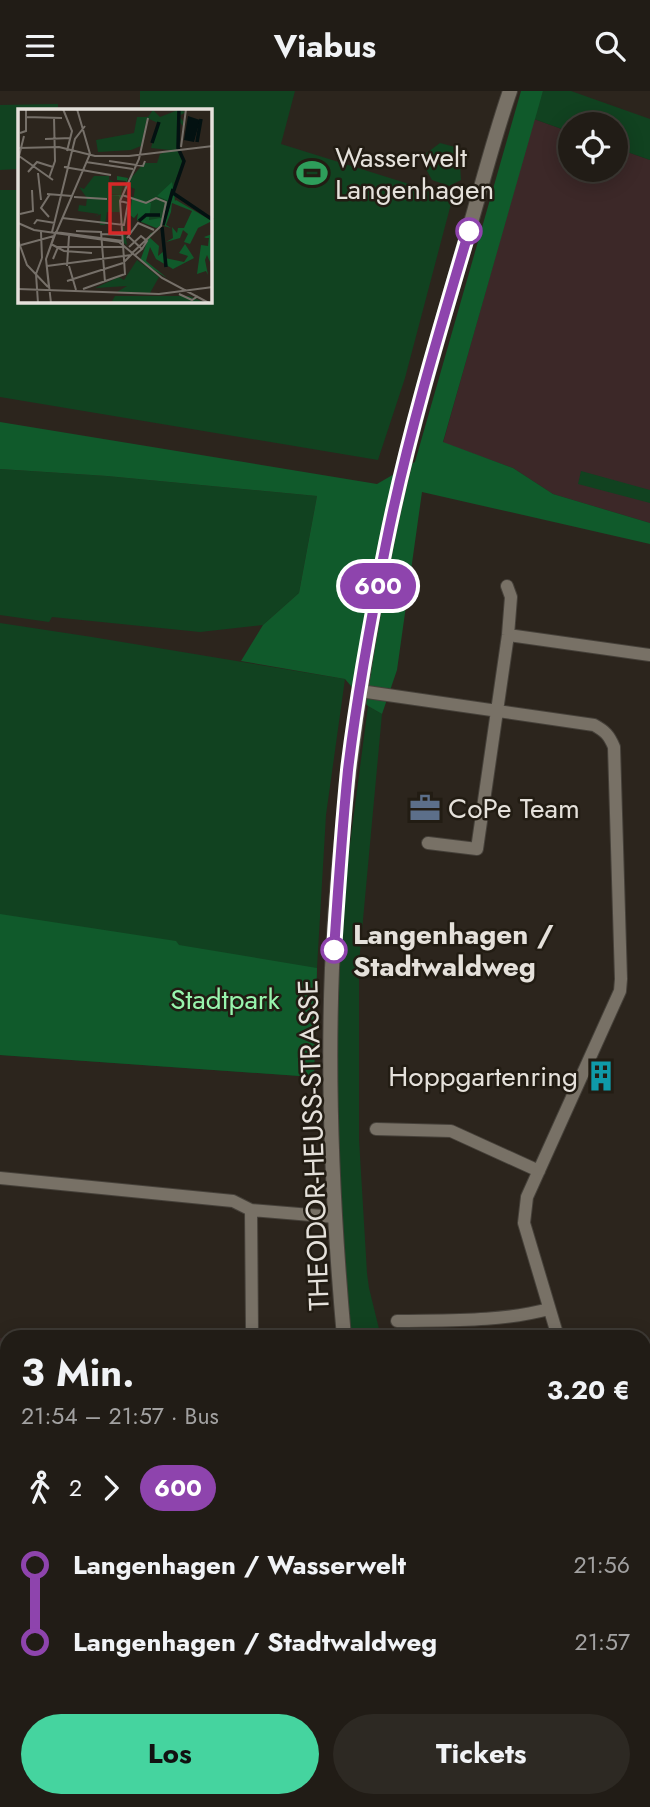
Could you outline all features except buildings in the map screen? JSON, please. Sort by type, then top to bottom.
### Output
[{"type":"street","name":"THEODOR-HEUSS-STRASSE","points":[[343,1330],[335,1216],[331,1101],[332,967],[349,767],[386,545],[406,456],[439,332],[510,91]]},
{"type":"street","points":[[428,843],[477,849],[508,635],[511,597],[507,586]]},
{"type":"street","points":[[508,635],[650,655]]},
{"type":"street","points":[[360,691],[594,725],[605,730],[614,747],[620,991],[527,1197],[524,1223],[556,1330]]},
{"type":"street","points":[[376,1129],[451,1131],[539,1171]]},
{"type":"street","points":[[0,1178],[233,1201],[251,1210],[335,1216]]},
{"type":"street","points":[[251,1210],[252,1330]]},
{"type":"street","points":[[397,1321],[487,1319],[549,1309]]},
{"type":"shaded area","points":[[534,119],[558,128],[558,182],[628,182],[628,152],[650,160],[650,523],[553,494],[513,468],[443,443]]},
{"type":"green space","name":"Wasserwelt Langenhagen","points":[[140,91],[295,91],[281,144],[452,200],[405,378],[378,460],[0,397],[0,190],[18,190],[18,303],[212,303],[212,109],[140,109]]},
{"type":"green space","points":[[521,91],[543,91],[443,442],[513,468],[553,494],[650,523],[650,544],[422,492],[397,670],[382,714],[368,706],[345,679],[241,661],[263,625],[299,593],[317,496],[107,476],[0,469],[0,422],[377,484],[415,462]]},
{"type":"green space","points":[[543,91],[571,91],[650,119],[650,160],[628,152],[628,112],[558,112],[558,128],[534,119]]},
{"type":"green space","points":[[58,104],[58,109],[18,109],[18,169],[0,170],[0,105]]},
{"type":"green space","points":[[440,143],[459,148],[461,180],[449,186],[432,180],[420,158]]},
{"type":"green space","points":[[0,469],[107,476],[317,496],[299,593],[263,625],[200,632],[52,617],[49,622],[0,615]]},
{"type":"green space","points":[[581,471],[650,490],[650,503],[578,484]]},
{"type":"green space","points":[[0,623],[345,679],[326,815],[314,1077],[0,1055]]},
{"type":"green space","points":[[368,706],[382,714],[359,963],[359,1139],[367,1273],[379,1330],[350,1330],[336,1128],[337,984],[346,875]]},
{"type":"green space","name":"Stadtpark","points":[[0,914],[176,941],[179,945],[317,968],[314,1077],[0,1055]]},
{"type":"bus line","name":"600","points":[[334,950],[349,767],[362,674],[386,545],[421,399],[469,231]]},
{"type":"place","name":"Wasserwelt Langenhagen","points":[[312,173]]},
{"type":"place","name":"CoPe Team","points":[[425,808]]},
{"type":"place","name":"Langenhagen / Stadtwaldweg","points":[[334,950]]},
{"type":"place","name":"Hoppgartenring","points":[[601,1076]]}]
